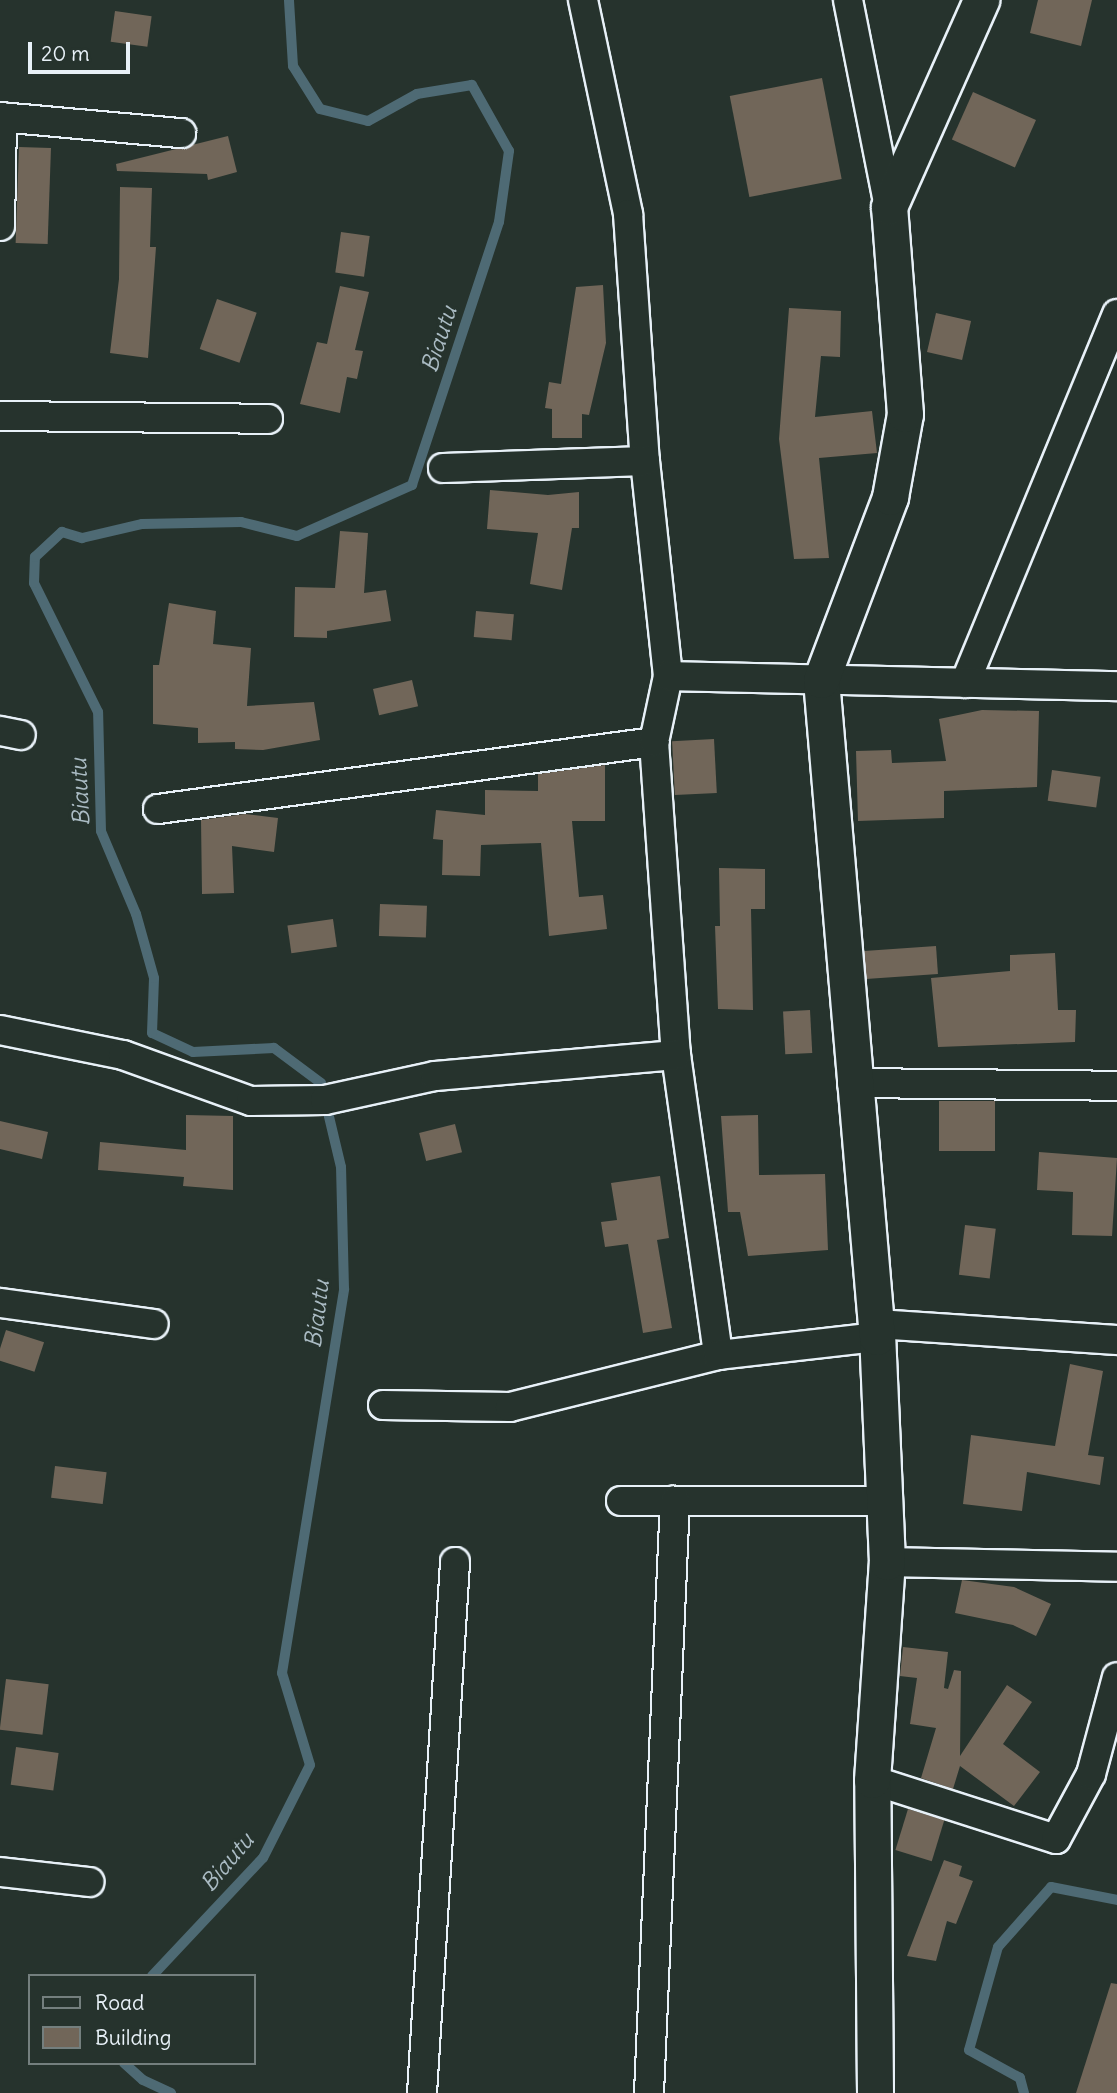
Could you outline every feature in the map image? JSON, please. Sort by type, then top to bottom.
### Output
[{"type":"street","points":[[583,0],[628,214],[645,461],[668,676],[654,742],[676,1055],[718,1355]]},
{"type":"street","points":[[848,0],[889,207],[905,414],[890,497],[821,680],[852,1083],[877,1331],[887,1562],[872,1780],[875,2093]]},
{"type":"street","points":[[889,207],[981,0]]},
{"type":"street","points":[[0,226],[1,117],[181,133]]},
{"type":"street","points":[[965,683],[1117,314]]},
{"type":"street","points":[[0,416],[268,419]]},
{"type":"street","points":[[443,468],[645,461]]},
{"type":"street","points":[[668,676],[1117,686]]},
{"type":"street","points":[[158,809],[654,742]]},
{"type":"street","points":[[0,1030],[122,1055],[251,1101],[338,1098],[435,1076],[676,1055]]},
{"type":"street","points":[[852,1083],[1117,1086]]},
{"type":"street","points":[[0,1303],[153,1324]]},
{"type":"street","points":[[383,1405],[510,1407],[718,1355],[877,1331],[1117,1340]]},
{"type":"street","points":[[621,1501],[884,1501]]},
{"type":"street","points":[[649,2093],[675,1502]]},
{"type":"street","points":[[422,2093],[455,1562]]},
{"type":"street","points":[[887,1562],[1117,1567]]},
{"type":"street","points":[[872,1780],[1056,1839],[1091,1774],[1117,1677]]},
{"type":"street","points":[[0,1872],[89,1882]]},
{"type":"building","points":[[1038,0],[1092,0],[1081,46],[1030,33]]},
{"type":"building","points":[[115,11],[152,16],[147,47],[111,42]]},
{"type":"building","points":[[822,78],[842,179],[749,197],[730,96]]},
{"type":"building","points":[[973,92],[1036,120],[1015,168],[952,140]]},
{"type":"building","points":[[228,136],[237,172],[208,180],[207,174],[117,171],[116,164]]},
{"type":"building","points":[[19,147],[51,148],[48,244],[16,243]]},
{"type":"building","points":[[120,187],[152,188],[150,247],[156,247],[148,358],[110,353],[119,279]]},
{"type":"building","points":[[341,232],[370,236],[364,277],[335,273]]},
{"type":"building","points":[[603,285],[606,343],[589,415],[582,414],[582,438],[552,438],[552,409],[545,408],[549,382],[561,384],[576,287]]},
{"type":"building","points":[[340,286],[369,292],[355,350],[363,351],[357,379],[347,377],[340,413],[300,404],[317,342],[327,344]]},
{"type":"building","points":[[217,299],[257,313],[239,363],[200,349]]},
{"type":"building","points":[[789,308],[841,311],[840,357],[821,356],[815,417],[872,411],[877,453],[819,458],[829,558],[794,559],[779,439]]},
{"type":"building","points":[[936,313],[971,321],[962,360],[927,352]]},
{"type":"building","points":[[490,490],[548,495],[579,492],[579,528],[572,528],[562,590],[530,584],[538,533],[487,529]]},
{"type":"building","points":[[340,531],[368,533],[364,593],[386,590],[391,621],[327,631],[327,638],[294,637],[295,587],[335,588]]},
{"type":"building","points":[[169,603],[216,611],[213,644],[251,648],[247,706],[314,702],[320,740],[263,750],[235,749],[235,742],[198,743],[198,728],[153,724],[153,665],[159,665]]},
{"type":"building","points":[[476,611],[514,614],[512,640],[474,637]]},
{"type":"building","points":[[412,680],[418,706],[379,715],[373,689]]},
{"type":"building","points":[[982,710],[1039,711],[1037,787],[944,791],[944,818],[858,821],[856,751],[891,750],[892,763],[946,761],[939,719]]},
{"type":"building","points":[[714,739],[717,793],[675,795],[672,741]]},
{"type":"building","points":[[605,765],[605,821],[572,821],[579,897],[603,895],[607,929],[549,936],[541,843],[481,845],[480,876],[442,875],[443,840],[433,839],[436,810],[485,815],[485,790],[538,791],[538,774]]},
{"type":"building","points":[[1052,770],[1101,777],[1096,808],[1048,801]]},
{"type":"building","points":[[245,814],[278,818],[274,852],[232,846],[234,893],[202,894],[201,820]]},
{"type":"building","points":[[719,868],[765,869],[765,909],[751,909],[753,1010],[718,1009],[715,926],[720,926]]},
{"type":"building","points":[[380,904],[427,906],[426,938],[379,936]]},
{"type":"building","points":[[333,919],[337,947],[291,953],[287,925]]},
{"type":"building","points":[[936,946],[938,974],[866,979],[864,951]]},
{"type":"building","points":[[1055,953],[1058,1010],[1076,1010],[1075,1042],[938,1047],[931,978],[1010,971],[1010,955]]},
{"type":"building","points":[[810,1010],[812,1053],[785,1054],[783,1011]]},
{"type":"building","points":[[939,1101],[995,1101],[995,1151],[939,1151]]},
{"type":"building","points":[[186,1115],[233,1116],[233,1190],[183,1186],[184,1177],[98,1170],[100,1142],[186,1150]]},
{"type":"building","points":[[758,1115],[759,1175],[825,1174],[828,1250],[748,1256],[740,1212],[728,1212],[721,1116]]},
{"type":"building","points":[[0,1121],[48,1132],[42,1159],[0,1149]]},
{"type":"building","points":[[455,1124],[462,1152],[426,1161],[419,1133]]},
{"type":"building","points":[[1039,1152],[1117,1158],[1112,1236],[1072,1235],[1073,1192],[1037,1190]]},
{"type":"building","points":[[660,1176],[669,1238],[657,1240],[672,1328],[643,1333],[628,1244],[605,1247],[601,1222],[617,1220],[611,1183]]},
{"type":"building","points":[[965,1225],[996,1229],[990,1278],[959,1275]]},
{"type":"building","points":[[6,1330],[44,1342],[34,1372],[0,1361],[0,1348]]},
{"type":"building","points":[[1070,1364],[1103,1371],[1088,1455],[1104,1457],[1100,1485],[1027,1472],[1022,1511],[963,1504],[971,1435],[1055,1446]]},
{"type":"building","points":[[55,1466],[107,1472],[103,1504],[51,1498]]},
{"type":"building","points":[[962,1580],[1014,1587],[1051,1604],[1036,1636],[1013,1625],[955,1613]]},
{"type":"building","points":[[903,1647],[948,1652],[944,1688],[948,1689],[954,1670],[961,1671],[960,1756],[1007,1685],[1032,1702],[1003,1744],[1040,1772],[1014,1806],[960,1766],[953,1789],[921,1778],[936,1728],[910,1724],[917,1678],[900,1676]]},
{"type":"building","points":[[6,1679],[49,1684],[42,1735],[0,1730]]},
{"type":"building","points":[[16,1747],[59,1753],[53,1791],[11,1785]]},
{"type":"building","points":[[908,1809],[944,1820],[932,1861],[895,1850]]},
{"type":"building","points":[[944,1860],[962,1866],[959,1876],[973,1881],[956,1924],[947,1921],[936,1961],[907,1956]]},
{"type":"building","points":[[1111,1983],[1117,1984],[1117,2093],[1076,2093]]},
{"type":"waterway","name":"Biautu","points":[[154,1974],[263,1858],[310,1765],[282,1673],[344,1289],[341,1167],[321,1083],[274,1048],[193,1052],[152,1033],[154,978],[136,914],[101,831],[98,712],[34,583],[35,557],[62,532],[82,538],[142,524],[241,522],[297,536],[412,485],[499,222],[509,151],[472,85],[417,94],[368,121],[320,109],[293,66],[289,0]]},
{"type":"waterway","points":[[1024,2093],[1020,2078],[969,2050],[998,1947],[1051,1887],[1117,1900]]},
{"type":"waterway","name":"Biautu","points":[[126,2065],[143,2080],[171,2093]]}]
